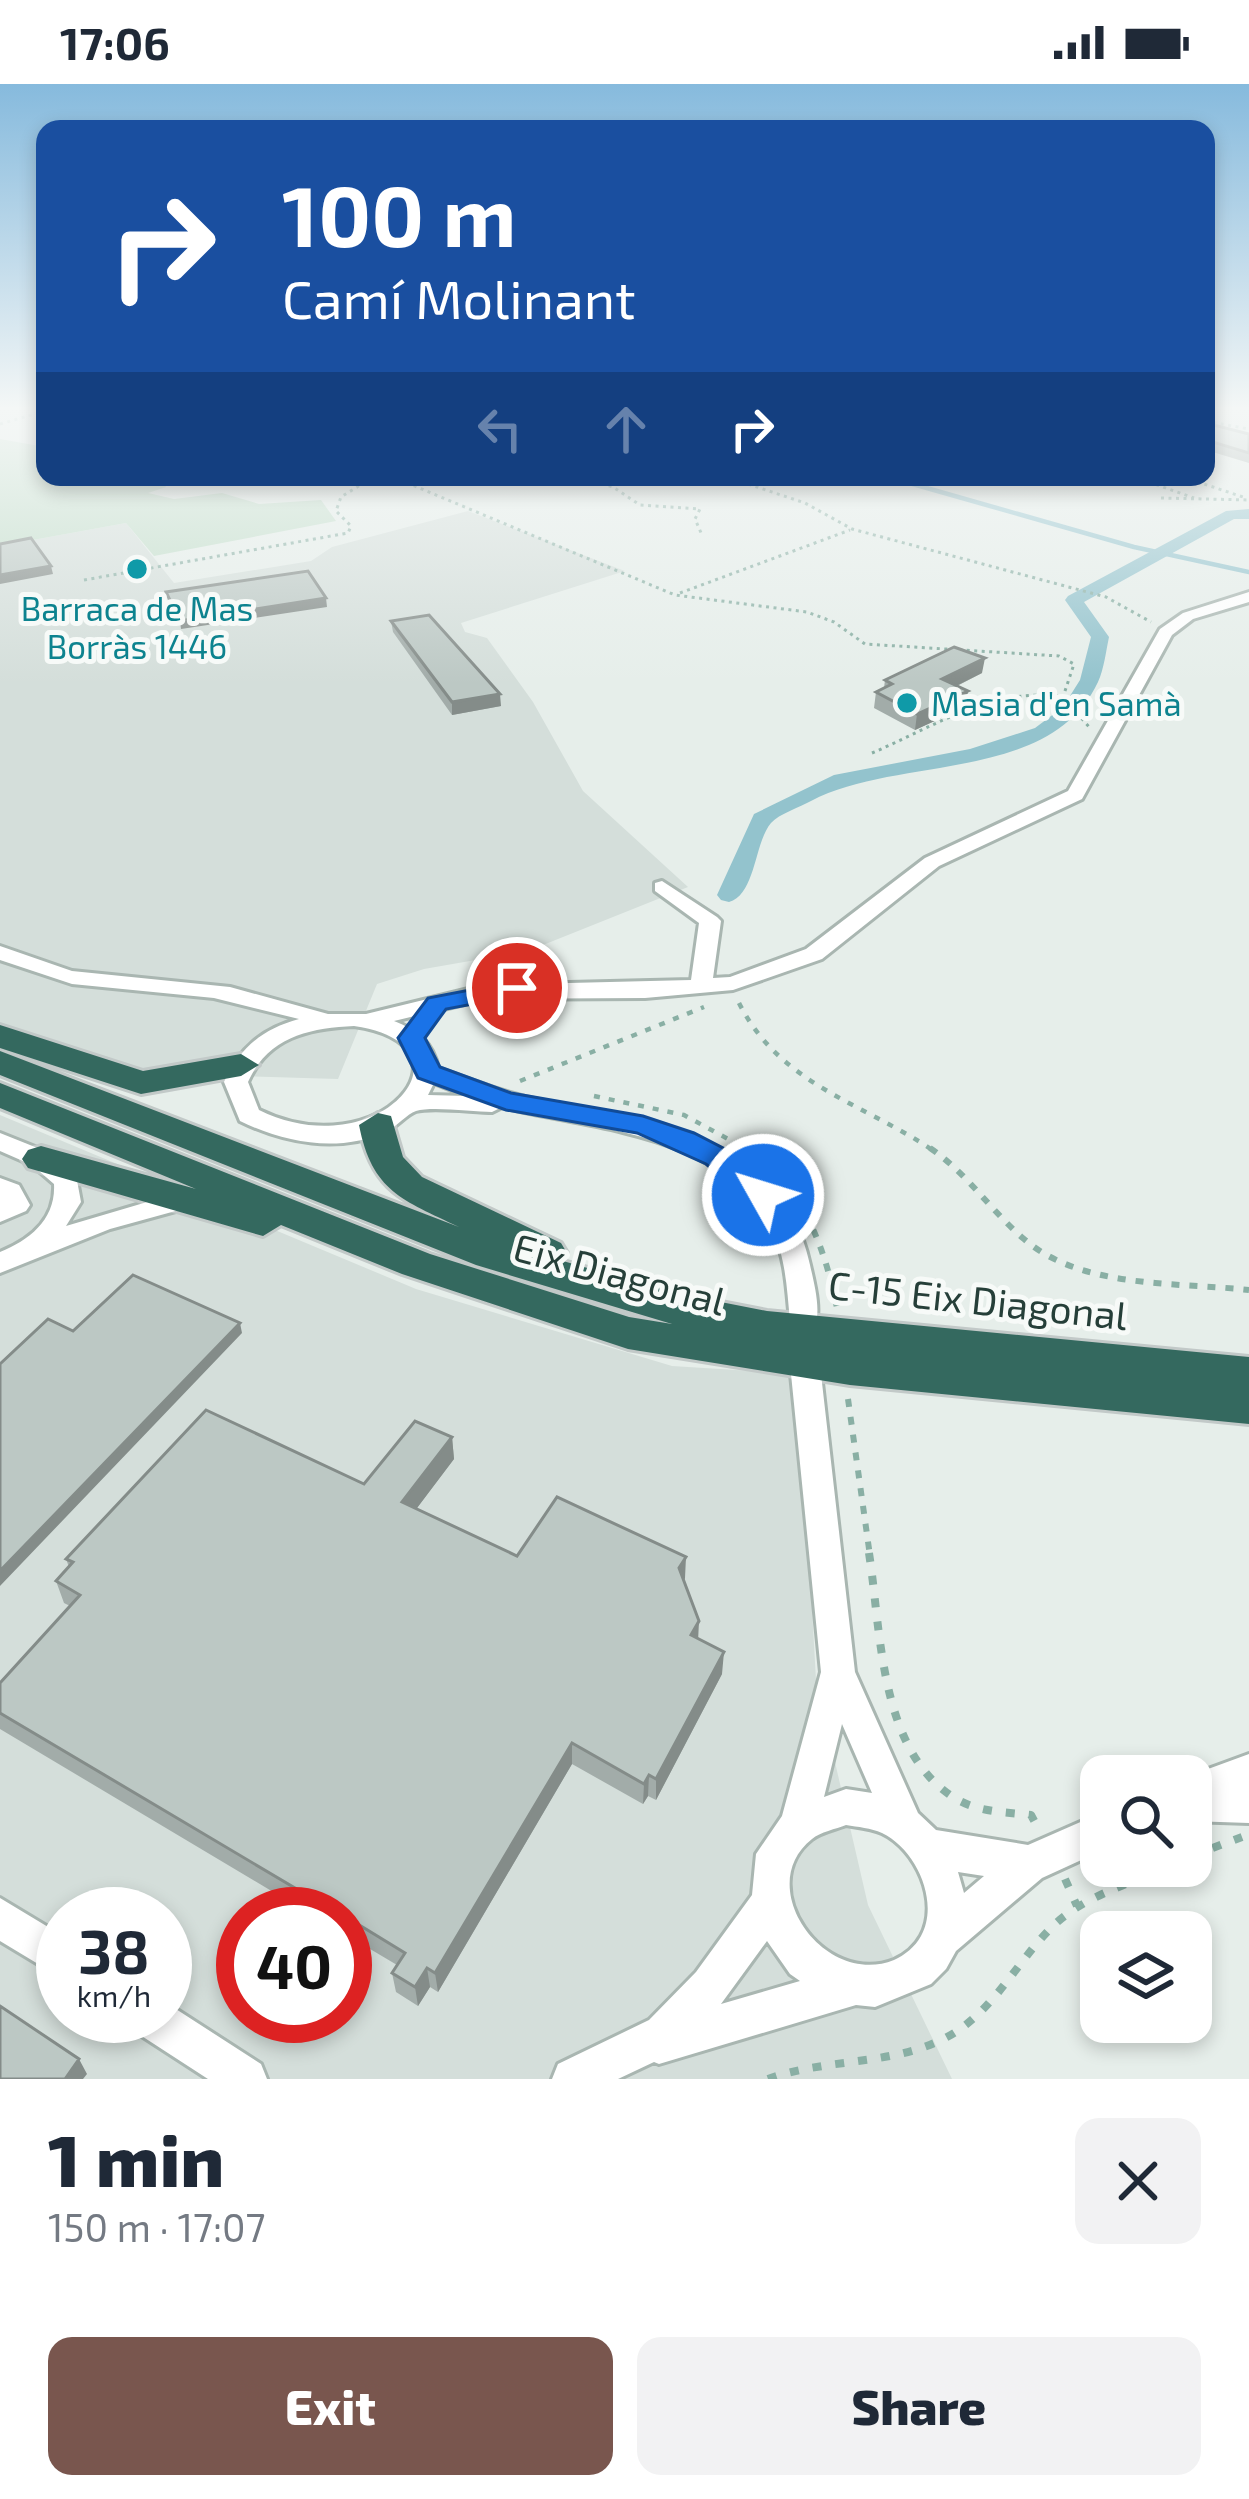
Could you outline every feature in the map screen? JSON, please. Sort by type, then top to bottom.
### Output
[{"type":"highway","points":[[0,1036],[141,1083],[241,1065]]},
{"type":"highway","name":"Eix Diagonal","points":[[0,1062],[490,1255]]},
{"type":"highway","name":"Eix Diagonal","points":[[0,1095],[337,1232],[546,1310],[734,1353],[1249,1406]]},
{"type":"highway","points":[[395,1114],[385,1161],[408,1186],[566,1261],[593,1287]]},
{"type":"highway","points":[[41,1160],[299,1236],[337,1232]]},
{"type":"highway","name":"C-15 Eix Diagonal","points":[[490,1255],[593,1287],[767,1327],[1249,1374]]},
{"type":"street","points":[[517,1096],[395,1114],[321,1137],[268,1127],[238,1100],[241,1065],[274,1035],[324,1020],[369,1020],[517,988],[645,991],[733,983],[814,954],[932,862],[1075,795],[1166,632],[1187,616],[1249,597]]},
{"type":"street","points":[[662,887],[710,921],[701,985]]},
{"type":"street","points":[[0,952],[58,976],[262,1000],[324,1020]]},
{"type":"street","points":[[262,1000],[274,1035]]},
{"type":"street","points":[[411,1038],[437,1003]]},
{"type":"street","points":[[369,1020],[411,1038],[424,1054],[427,1072],[395,1114]]},
{"type":"street","points":[[427,1072],[643,1125],[716,1157],[763,1195],[783,1224],[795,1256],[804,1321]]},
{"type":"street","points":[[0,1141],[41,1160],[67,1181],[68,1202],[40,1244]]},
{"type":"street","points":[[0,1187],[10,1191],[17,1204],[0,1213]]},
{"type":"street","points":[[0,1263],[40,1244],[181,1201]]},
{"type":"street","points":[[806,1374],[838,1672],[916,1836],[940,1870],[947,1901],[942,1937]]},
{"type":"street","points":[[838,1672],[799,1823],[774,1858],[770,1903],[790,1948],[817,1973],[853,1986]]},
{"type":"street","points":[[1212,1785],[1249,1772]]},
{"type":"street","points":[[1212,1804],[1249,1805]]},
{"type":"street","points":[[799,1823],[846,1807],[876,1811],[916,1836],[1028,1864]]},
{"type":"street","points":[[617,2058],[853,1986],[885,1985],[913,1973],[942,1937],[1028,1864],[1080,1841]]},
{"type":"street","points":[[573,2079],[664,2035],[710,1986],[770,1903]]},
{"type":"street","points":[[0,1918],[36,1941]]},
{"type":"street","points":[[190,2043],[245,2079]]},
{"type":"path","points":[[84,580],[348,532],[351,526],[336,511],[340,498]]},
{"type":"path","points":[[443,498],[675,595],[807,612],[866,644],[1059,656],[1074,664],[1063,697]]},
{"type":"path","points":[[630,498],[640,505],[700,509],[695,519],[702,535]]},
{"type":"path","points":[[790,498],[852,529],[1106,597],[1166,632]]},
{"type":"path","points":[[1163,498],[1249,500]]},
{"type":"path","points":[[1194,498],[1199,500]]},
{"type":"path","points":[[675,595],[852,529]]},
{"type":"path","points":[[872,753],[1000,696],[1044,691],[1063,697],[1102,742]]},
{"type":"path","points":[[517,1096],[518,1083],[726,1000],[733,983]]},
{"type":"path","points":[[733,983],[743,1014],[783,1061],[843,1103],[944,1156],[985,1192],[1014,1235],[1062,1264],[1249,1290]]},
{"type":"path","points":[[847,1397],[884,1653],[911,1752],[933,1781],[961,1804],[1002,1816],[1031,1815]]},
{"type":"path","points":[[1212,1848],[1249,1834]]},
{"type":"path","points":[[768,2079],[792,2068],[912,2049],[948,2036],[982,2009],[1012,1970],[1077,1906],[1121,1887]]},
{"type":"shaded area","points":[[468,511],[625,571],[461,623],[465,632],[487,638],[533,702],[583,791],[688,887],[528,951],[424,969],[377,984],[338,1079],[145,1073],[0,1027],[0,546],[126,523],[174,583],[311,561],[332,547]]},
{"type":"shaded area","points":[[0,1115],[416,1289],[672,1366],[799,1374],[816,1680],[868,1905],[952,2079],[0,2079]]},
{"type":"green space","points":[[0,498],[239,498],[259,504],[321,500],[336,521],[154,556],[126,523],[0,546]]},
{"type":"building","points":[[31,538],[51,566],[0,575],[0,544]]},
{"type":"building","points":[[308,571],[326,598],[180,621],[166,592]]},
{"type":"building","points":[[429,615],[500,694],[452,702],[391,621]]},
{"type":"building","points":[[954,647],[985,658],[942,679],[968,691],[917,714],[876,692],[892,684],[885,680]]},
{"type":"building","points":[[133,1275],[240,1323],[0,1571],[0,1364],[48,1319],[73,1331]]},
{"type":"building","points":[[206,1410],[364,1484],[415,1421],[452,1437],[402,1502],[517,1556],[557,1497],[686,1557],[679,1568],[699,1621],[691,1635],[724,1652],[656,1779],[649,1775],[644,1784],[572,1743],[435,1973],[427,1968],[415,1987],[392,1973],[405,1953],[372,1933],[372,1887],[293,1887],[0,1713],[0,1683],[80,1595],[56,1581],[73,1562],[66,1559]]},
{"type":"building","points":[[0,2006],[36,2030],[36,2043],[55,2043],[79,2059],[65,2079],[0,2079]]},
{"type":"waterway","points":[[962,498],[1134,547],[1249,572]]},
{"type":"waterway","points":[[729,895],[762,819],[806,795],[853,776],[970,755],[1042,732],[1070,711],[1090,680],[1100,637],[1074,600],[1231,514],[1249,514]]},
{"type":"place","name":"Barraca de Mas Borràs 1446","points":[[137,569]]},
{"type":"place","name":"Masia d'en Samà","points":[[907,703]]},
{"type":"route","points":[[517,988],[437,1003],[411,1038],[424,1054],[427,1072],[506,1101],[643,1125],[684,1140],[716,1157],[763,1195]]}]
